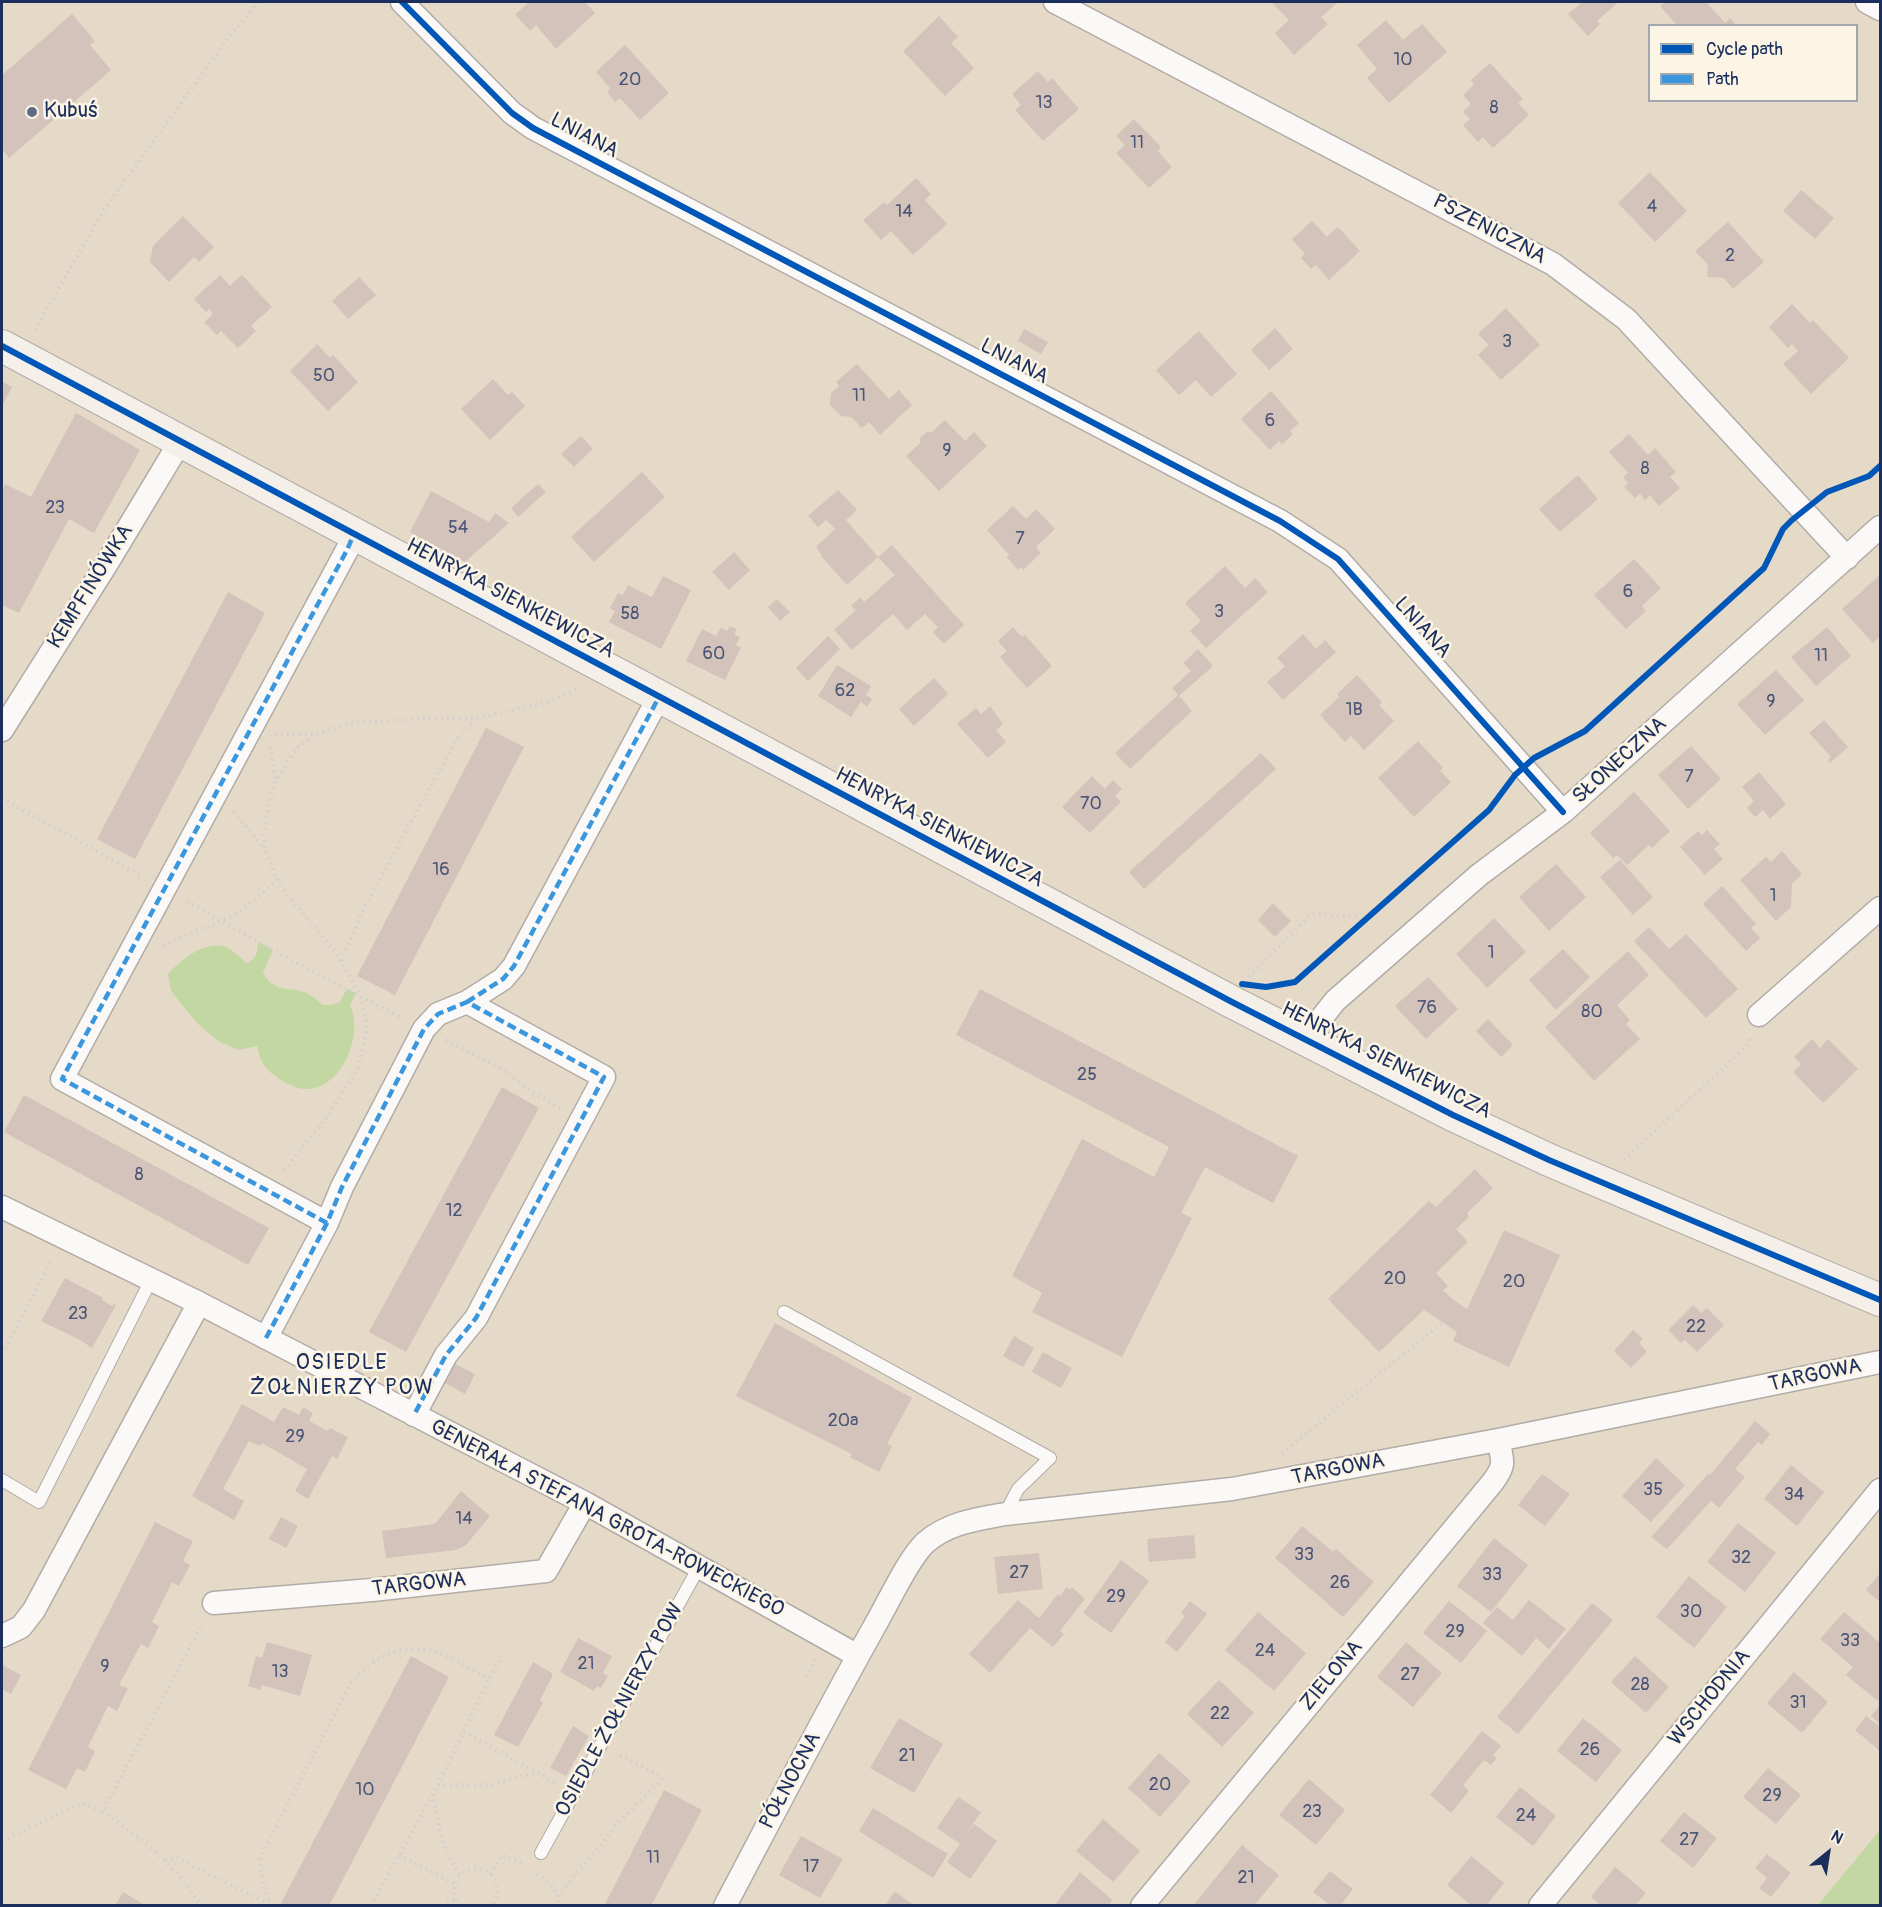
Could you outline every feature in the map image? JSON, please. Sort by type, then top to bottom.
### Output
[{"type":"street","name":"LNIANA","points":[[402,2],[512,113],[533,128],[1280,521],[1338,559],[1563,812]]},
{"type":"street","name":"PSZENICZNA","points":[[1055,2],[1553,264],[1626,319],[1846,558]]},
{"type":"street","points":[[1867,2],[1881,9]]},
{"type":"street","name":"HENRYKA SIENKIEWICZA","points":[[16,342],[180,442],[1305,1039],[1453,1115],[1549,1160],[1881,1300]]},
{"type":"street","name":"KEMPFINÓWKA","points":[[2,730],[180,442]]},
{"type":"street","name":"SŁONECZNA","points":[[1305,1039],[1335,1001],[1479,875],[1563,812],[1881,527]]},
{"type":"street","points":[[327,1223],[62,1079],[217,791],[259,732],[354,534]]},
{"type":"street","points":[[266,1338],[327,1223],[342,1187],[424,1029],[438,1014],[467,1002],[502,979],[514,966],[659,697]]},
{"type":"street","points":[[1759,1015],[1881,908]]},
{"type":"street","points":[[414,1415],[446,1355],[476,1318],[604,1077],[467,1002]]},
{"type":"street","name":"GENERAŁA STEFANA GROTA-ROWECKIEGO","points":[[2,1208],[199,1303],[585,1503],[858,1656]]},
{"type":"street","points":[[2,1636],[21,1627],[34,1610],[199,1303]]},
{"type":"street","name":"TARGOWA","points":[[858,1656],[924,1544],[942,1531],[968,1521],[1005,1514],[1232,1489],[1498,1440],[1881,1362]]},
{"type":"street","name":"ZIELONA","points":[[1142,1905],[1502,1470],[1503,1462],[1498,1440]]},
{"type":"street","name":"WSCHODNIA","points":[[1540,1905],[1881,1490]]},
{"type":"street","name":"TARGOWA","points":[[214,1603],[372,1590],[546,1571],[585,1503]]},
{"type":"street","name":"PÓŁNOCNA","points":[[725,1905],[858,1656]]},
{"type":"lane","points":[[2,1480],[39,1502],[151,1280]]},
{"type":"lane","points":[[784,1312],[1050,1458],[1018,1490],[1005,1514]]},
{"type":"lane","name":"OSIEDLE ŻOŁNIERZY POW","points":[[541,1853],[699,1567]]},
{"type":"path","points":[[16,342],[103,212],[229,37],[258,2]]},
{"type":"path","points":[[276,782],[259,732],[314,734],[351,723],[382,720],[475,719],[546,702],[562,697],[580,687]]},
{"type":"path","points":[[341,962],[363,910],[456,740],[475,719]]},
{"type":"path","points":[[265,849],[264,835],[276,782],[297,748],[314,734]]},
{"type":"path","points":[[217,791],[265,849],[287,895],[341,962],[360,995],[367,1028],[358,1068],[324,1121],[296,1154],[269,1192]]},
{"type":"path","points":[[2,798],[258,942],[507,1072],[524,1087],[562,1109]]},
{"type":"path","points":[[159,952],[180,936],[223,921],[264,893],[278,879]]},
{"type":"path","points":[[1242,984],[1312,914],[1357,917]]},
{"type":"path","points":[[1357,927],[1365,919]]},
{"type":"path","points":[[1242,984],[1254,985]]},
{"type":"path","points":[[1623,1161],[1747,1046],[1759,1015]]},
{"type":"path","points":[[2,1354],[51,1262]]},
{"type":"path","points":[[1278,1456],[1442,1323]]},
{"type":"path","points":[[102,1812],[214,1603]]},
{"type":"path","points":[[271,1905],[262,1879],[261,1856],[355,1677],[375,1659],[398,1650],[416,1649],[430,1650],[450,1658],[489,1679]]},
{"type":"path","points":[[807,1677],[819,1653]]},
{"type":"path","points":[[371,1905],[438,1785],[502,1656]]},
{"type":"path","points":[[464,1732],[574,1793]]},
{"type":"path","points":[[558,1896],[619,1822],[661,1781],[661,1776],[601,1744]]},
{"type":"path","points":[[438,1785],[490,1785],[525,1775],[539,1774]]},
{"type":"path","points":[[433,1793],[440,1833],[460,1876]]},
{"type":"path","points":[[2,1841],[82,1803],[102,1812],[129,1829],[165,1860],[202,1905]]},
{"type":"path","points":[[399,1855],[454,1884]]},
{"type":"path","points":[[490,1874],[502,1855],[526,1866]]},
{"type":"path","points":[[165,1860],[177,1858],[271,1905]]},
{"type":"path","points":[[459,1905],[455,1899],[454,1884],[469,1870],[477,1869],[490,1874],[494,1880],[497,1894],[492,1905]]},
{"type":"path","points":[[534,1871],[550,1882],[558,1896],[558,1905]]},
{"type":"path","points":[[442,1905],[455,1899]]},
{"type":"green space","points":[[258,942],[273,950],[263,972],[274,985],[306,993],[322,1005],[339,1003],[347,989],[356,993],[350,1005],[354,1016],[354,1027],[349,1052],[337,1074],[318,1087],[299,1088],[277,1077],[265,1066],[257,1046],[238,1050],[218,1041],[198,1024],[171,991],[168,974],[192,953],[215,945],[223,946],[233,951],[246,963],[254,958]]},
{"type":"green space","points":[[1880,1830],[1880,1905],[1818,1905]]},
{"type":"building","points":[[527,2],[585,2],[595,13],[556,49],[536,25],[530,31],[515,14]]},
{"type":"building","points":[[1271,2],[1338,2],[1321,17],[1328,24],[1294,55],[1275,33],[1289,20]]},
{"type":"building","points":[[1582,2],[1618,2],[1597,21],[1600,24],[1588,36],[1568,14]]},
{"type":"building","points":[[1665,2],[1706,2],[1725,23],[1730,18],[1735,24],[1676,24],[1660,6]]},
{"type":"building","name":"Kubuś","points":[[72,14],[95,41],[90,45],[111,70],[9,158],[2,149],[2,75]]},
{"type":"building","points":[[939,16],[958,37],[951,43],[974,68],[945,96],[903,51]]},
{"type":"building","points":[[1386,20],[1403,40],[1422,24],[1447,52],[1389,103],[1367,78],[1377,69],[1357,45]]},
{"type":"building","points":[[625,45],[669,93],[640,120],[620,98],[615,102],[607,92],[610,88],[596,72]]},
{"type":"building","points":[[1490,63],[1523,99],[1518,103],[1529,115],[1493,148],[1483,137],[1478,142],[1463,125],[1470,119],[1463,112],[1471,104],[1463,95],[1474,84],[1471,80]]},
{"type":"building","points":[[1038,71],[1048,82],[1052,78],[1079,109],[1043,141],[1015,110],[1021,105],[1012,94]]},
{"type":"building","points":[[1134,119],[1161,147],[1158,151],[1172,167],[1149,188],[1116,153],[1125,145],[1116,136]]},
{"type":"building","points":[[1650,172],[1687,211],[1655,242],[1618,203]]},
{"type":"building","points":[[916,178],[931,194],[925,200],[947,224],[913,255],[891,231],[881,240],[863,220],[884,202],[887,205]]},
{"type":"building","points":[[1801,190],[1834,218],[1815,239],[1783,211]]},
{"type":"building","points":[[183,216],[214,247],[199,262],[194,257],[169,282],[150,262],[153,246]]},
{"type":"building","points":[[1312,221],[1327,237],[1338,227],[1360,251],[1329,280],[1316,265],[1311,269],[1301,258],[1305,254],[1292,239]]},
{"type":"building","points":[[1728,222],[1764,262],[1733,289],[1724,278],[1707,277],[1708,265],[1695,251]]},
{"type":"building","points":[[220,275],[230,286],[242,275],[272,307],[251,326],[256,331],[238,348],[221,331],[217,335],[204,322],[213,314],[209,309],[206,312],[194,299]]},
{"type":"building","points":[[359,277],[376,295],[348,319],[332,301]]},
{"type":"building","points":[[1792,304],[1810,323],[1813,320],[1849,358],[1811,394],[1783,364],[1798,351],[1792,344],[1788,348],[1769,327]]},
{"type":"building","points":[[1506,308],[1540,345],[1501,380],[1478,355],[1489,345],[1478,334]]},
{"type":"building","points":[[1275,328],[1293,349],[1269,370],[1251,350]]},
{"type":"building","points":[[1024,329],[1048,342],[1041,354],[1018,341]]},
{"type":"building","points":[[1199,331],[1237,374],[1211,397],[1196,380],[1179,395],[1156,370]]},
{"type":"building","points":[[317,344],[330,358],[333,355],[358,382],[328,411],[290,371]]},
{"type":"building","points":[[857,364],[889,399],[899,390],[912,405],[880,435],[869,422],[862,428],[851,417],[841,416],[830,405],[831,393],[839,386],[836,382]]},
{"type":"building","points":[[493,379],[508,395],[512,392],[525,406],[490,440],[461,409]]},
{"type":"building","points":[[2,381],[12,387],[2,406]]},
{"type":"building","points":[[1271,391],[1299,423],[1290,431],[1293,434],[1282,444],[1279,441],[1270,450],[1241,419]]},
{"type":"building","points":[[76,413],[140,450],[94,533],[69,519],[19,613],[2,605],[2,490],[5,484],[31,497]]},
{"type":"building","points":[[945,420],[965,441],[974,432],[987,446],[939,491],[906,456],[920,443],[920,438],[927,432],[932,432]]},
{"type":"building","points":[[1629,434],[1648,455],[1655,448],[1676,472],[1670,477],[1680,488],[1659,506],[1650,495],[1645,500],[1640,494],[1635,498],[1624,487],[1628,483],[1623,477],[1628,473],[1609,452]]},
{"type":"building","points":[[581,436],[593,449],[574,467],[561,454]]},
{"type":"building","points":[[642,472],[665,497],[594,562],[571,537]]},
{"type":"building","points":[[1578,475],[1598,499],[1560,532],[1539,509]]},
{"type":"building","points":[[538,484],[546,492],[518,517],[511,508]]},
{"type":"building","points":[[838,490],[857,510],[846,520],[878,557],[847,585],[821,556],[816,547],[835,529],[826,520],[818,527],[808,516]]},
{"type":"building","points":[[431,491],[489,522],[495,513],[509,523],[465,562],[410,532]]},
{"type":"building","points":[[1013,506],[1026,519],[1036,509],[1055,529],[1036,547],[1041,553],[1023,570],[1021,567],[1018,570],[1007,557],[1009,555],[987,530]]},
{"type":"building","points":[[892,545],[964,625],[944,644],[933,632],[938,627],[925,614],[907,630],[893,614],[852,650],[834,630],[856,610],[851,606],[860,597],[864,602],[895,575],[878,557]]},
{"type":"building","points":[[734,552],[750,570],[729,590],[712,572]]},
{"type":"building","points":[[1634,559],[1661,588],[1642,606],[1646,611],[1626,629],[1594,595]]},
{"type":"building","points":[[1225,566],[1245,588],[1255,578],[1268,592],[1206,648],[1190,631],[1201,621],[1185,603]]},
{"type":"building","points":[[1880,575],[1880,636],[1873,643],[1842,609]]},
{"type":"building","points":[[663,576],[691,590],[661,649],[609,622],[615,611],[610,608],[618,593],[623,595],[628,585],[652,597]]},
{"type":"building","points":[[228,592],[265,613],[135,859],[97,839]]},
{"type":"building","points":[[777,599],[790,612],[780,621],[768,607]]},
{"type":"building","points":[[730,626],[737,629],[734,634],[740,637],[736,645],[741,648],[725,680],[686,661],[702,629],[716,636],[721,628],[727,631]]},
{"type":"building","points":[[1013,627],[1022,637],[1025,635],[1052,666],[1027,688],[1000,657],[1007,651],[998,641]]},
{"type":"building","points":[[1827,627],[1851,656],[1816,686],[1791,657]]},
{"type":"building","points":[[1303,634],[1316,649],[1325,640],[1336,652],[1283,700],[1267,682],[1285,666],[1277,658]]},
{"type":"building","points":[[828,636],[840,649],[808,681],[796,668]]},
{"type":"building","points":[[1198,649],[1213,666],[1179,696],[1192,711],[1130,769],[1115,753],[1178,695],[1172,688],[1191,671],[1183,663]]},
{"type":"building","points":[[837,665],[871,686],[866,695],[872,699],[867,707],[861,702],[851,717],[818,696]]},
{"type":"building","points":[[1776,670],[1804,700],[1765,735],[1737,704]]},
{"type":"building","points":[[1357,675],[1382,702],[1379,705],[1394,721],[1364,750],[1351,736],[1345,742],[1320,715]]},
{"type":"building","points":[[934,678],[948,694],[914,726],[899,709]]},
{"type":"building","points":[[990,706],[1003,724],[996,730],[1006,742],[988,758],[957,724],[976,708],[981,714]]},
{"type":"building","points":[[1824,720],[1848,747],[1830,763],[1828,760],[1831,757],[1809,733]]},
{"type":"building","points":[[486,728],[524,747],[395,995],[357,976]]},
{"type":"building","points":[[1418,741],[1443,768],[1440,771],[1451,782],[1414,817],[1378,778]]},
{"type":"building","points":[[1691,746],[1721,779],[1688,809],[1658,775]]},
{"type":"building","points":[[1261,753],[1276,769],[1144,889],[1129,872]]},
{"type":"building","points":[[1759,772],[1786,804],[1770,819],[1763,810],[1755,817],[1747,808],[1754,801],[1742,787]]},
{"type":"building","points":[[1092,776],[1105,789],[1113,780],[1122,789],[1115,796],[1121,802],[1090,833],[1062,807]]},
{"type":"building","points":[[1634,792],[1670,831],[1652,848],[1649,845],[1627,865],[1617,855],[1613,858],[1590,833]]},
{"type":"building","points":[[1707,830],[1720,844],[1714,849],[1723,859],[1705,875],[1680,847],[1698,831],[1702,835]]},
{"type":"building","points":[[1782,851],[1802,874],[1792,884],[1791,907],[1776,921],[1740,880],[1766,857],[1771,862]]},
{"type":"building","points":[[1620,860],[1653,897],[1633,915],[1600,877]]},
{"type":"building","points":[[1556,864],[1586,897],[1549,931],[1519,897]]},
{"type":"building","points":[[1722,886],[1756,924],[1751,928],[1760,938],[1746,951],[1703,904]]},
{"type":"building","points":[[1273,903],[1291,921],[1275,937],[1258,920]]},
{"type":"building","points":[[1494,918],[1526,952],[1487,988],[1456,954]]},
{"type":"building","points":[[1649,927],[1669,949],[1686,934],[1738,989],[1706,1018],[1634,941]]},
{"type":"building","points":[[1563,949],[1590,977],[1556,1010],[1529,980]]},
{"type":"building","points":[[1628,951],[1649,975],[1617,1005],[1630,1020],[1626,1024],[1640,1039],[1594,1081],[1545,1027]]},
{"type":"building","points":[[1428,977],[1458,1009],[1426,1039],[1395,1006]]},
{"type":"building","points":[[980,989],[1298,1156],[1273,1203],[1205,1167],[1181,1213],[1192,1218],[1122,1357],[1032,1312],[1042,1293],[1012,1276],[1082,1139],[1154,1177],[1169,1147],[956,1035]]},
{"type":"building","points":[[1488,1019],[1513,1045],[1501,1057],[1476,1031]]},
{"type":"building","points":[[1812,1039],[1820,1048],[1828,1039],[1858,1069],[1823,1103],[1793,1072],[1801,1064],[1794,1057]]},
{"type":"building","points":[[502,1087],[539,1108],[406,1352],[369,1332]]},
{"type":"building","points":[[24,1095],[269,1228],[248,1265],[4,1132]]},
{"type":"building","points":[[1475,1169],[1493,1188],[1467,1213],[1469,1217],[1456,1229],[1468,1242],[1436,1273],[1448,1286],[1443,1290],[1467,1309],[1504,1230],[1560,1255],[1509,1367],[1453,1341],[1457,1332],[1424,1310],[1379,1352],[1328,1299],[1429,1201],[1436,1207]]},
{"type":"building","points":[[65,1278],[103,1298],[102,1300],[112,1306],[116,1305],[92,1348],[41,1321]]},
{"type":"building","points":[[1693,1305],[1701,1313],[1707,1308],[1724,1325],[1697,1352],[1685,1340],[1681,1343],[1668,1330]]},
{"type":"building","points":[[775,1323],[912,1398],[887,1444],[892,1446],[879,1472],[850,1457],[852,1454],[736,1396]]},
{"type":"building","points":[[1633,1330],[1643,1339],[1639,1343],[1647,1352],[1631,1368],[1614,1351]]},
{"type":"building","points":[[1014,1336],[1034,1348],[1023,1367],[1003,1356]]},
{"type":"building","points":[[1043,1352],[1072,1368],[1061,1388],[1032,1372]]},
{"type":"building","points":[[455,1364],[475,1374],[465,1394],[445,1383]]},
{"type":"building","points":[[242,1404],[274,1422],[283,1407],[299,1415],[303,1407],[313,1413],[309,1421],[328,1431],[330,1428],[348,1437],[337,1459],[332,1456],[308,1499],[295,1491],[307,1469],[262,1443],[260,1446],[249,1441],[223,1489],[244,1501],[234,1520],[192,1496]]},
{"type":"building","points":[[1755,1421],[1770,1434],[1762,1445],[1758,1442],[1735,1469],[1745,1477],[1719,1508],[1711,1501],[1667,1549],[1651,1537],[1708,1474],[1710,1475]]},
{"type":"building","points":[[1656,1458],[1685,1485],[1651,1522],[1622,1496]]},
{"type":"building","points":[[1791,1465],[1824,1492],[1797,1526],[1764,1499]]},
{"type":"building","points":[[1542,1474],[1570,1494],[1545,1526],[1518,1505]]},
{"type":"building","points":[[461,1491],[490,1516],[466,1545],[456,1550],[386,1558],[382,1531],[435,1524]]},
{"type":"building","points":[[281,1517],[298,1526],[286,1548],[269,1539]]},
{"type":"building","points":[[155,1522],[193,1541],[183,1561],[190,1565],[179,1586],[172,1582],[152,1622],[159,1626],[148,1648],[141,1644],[119,1685],[128,1688],[117,1711],[108,1706],[88,1747],[95,1751],[85,1772],[77,1768],[66,1789],[28,1770]]},
{"type":"building","points":[[1738,1523],[1776,1553],[1745,1592],[1707,1562]]},
{"type":"building","points":[[1302,1526],[1333,1552],[1336,1549],[1374,1582],[1343,1617],[1275,1558]]},
{"type":"building","points":[[1194,1535],[1196,1558],[1149,1562],[1147,1539]]},
{"type":"building","points":[[1494,1538],[1528,1565],[1491,1612],[1457,1586]]},
{"type":"building","points":[[1039,1553],[1043,1589],[998,1594],[994,1557]]},
{"type":"building","points":[[1121,1560],[1149,1581],[1111,1633],[1083,1613]]},
{"type":"building","points":[[1880,1573],[1880,1602],[1866,1590]]},
{"type":"building","points":[[1689,1576],[1727,1607],[1694,1648],[1656,1617]]},
{"type":"building","points":[[1067,1587],[1070,1590],[1072,1587],[1085,1599],[1060,1631],[1064,1634],[1053,1647],[1030,1628],[990,1673],[969,1654],[1018,1600],[1039,1618],[1058,1594],[1060,1596]]},
{"type":"building","points":[[1529,1600],[1566,1629],[1549,1649],[1536,1638],[1522,1656],[1483,1623],[1497,1607],[1513,1620]]},
{"type":"building","points":[[1190,1601],[1207,1614],[1177,1652],[1165,1642],[1185,1616],[1181,1613]]},
{"type":"building","points":[[1449,1601],[1487,1631],[1461,1663],[1423,1633]]},
{"type":"building","points":[[1592,1603],[1613,1620],[1518,1734],[1497,1717]]},
{"type":"building","points":[[1258,1612],[1306,1653],[1274,1691],[1225,1650]]},
{"type":"building","points":[[1844,1612],[1880,1643],[1880,1697],[1878,1701],[1846,1675],[1853,1667],[1820,1639]]},
{"type":"building","points":[[578,1638],[612,1656],[603,1673],[608,1676],[601,1688],[597,1686],[594,1691],[560,1672]]},
{"type":"building","points":[[267,1642],[312,1655],[300,1696],[262,1685],[261,1690],[248,1686],[256,1656],[262,1658]]},
{"type":"building","points":[[1406,1642],[1442,1673],[1413,1707],[1377,1677]]},
{"type":"building","points":[[411,1656],[449,1677],[329,1906],[286,1906],[281,1903]]},
{"type":"building","points":[[1635,1656],[1669,1687],[1646,1713],[1611,1682]]},
{"type":"building","points":[[533,1662],[552,1673],[552,1677],[540,1700],[543,1703],[518,1747],[494,1735]]},
{"type":"building","points":[[2,1665],[21,1675],[11,1694],[2,1689]]},
{"type":"building","points":[[1794,1672],[1828,1702],[1802,1733],[1767,1703]]},
{"type":"building","points":[[1219,1680],[1254,1713],[1222,1747],[1187,1714]]},
{"type":"building","points":[[1880,1705],[1880,1724],[1871,1716]]},
{"type":"building","points":[[1866,1716],[1880,1727],[1880,1751],[1855,1730]]},
{"type":"building","points":[[899,1718],[943,1744],[914,1793],[870,1768]]},
{"type":"building","points":[[1583,1718],[1622,1750],[1596,1782],[1557,1751]]},
{"type":"building","points":[[573,1726],[589,1736],[566,1776],[550,1768]]},
{"type":"building","points":[[1482,1731],[1501,1746],[1493,1755],[1497,1758],[1491,1765],[1484,1760],[1463,1785],[1469,1791],[1451,1813],[1430,1795]]},
{"type":"building","points":[[1159,1753],[1191,1781],[1160,1817],[1128,1788]]},
{"type":"building","points":[[1768,1768],[1801,1795],[1776,1824],[1743,1797]]},
{"type":"building","points":[[1309,1779],[1345,1810],[1316,1845],[1279,1815]]},
{"type":"building","points":[[1520,1787],[1556,1816],[1533,1846],[1496,1817]]},
{"type":"building","points":[[664,1790],[702,1810],[651,1906],[604,1906]]},
{"type":"building","points":[[958,1797],[981,1812],[962,1840],[974,1824],[997,1841],[970,1879],[947,1862],[960,1844],[937,1828]]},
{"type":"building","points":[[873,1808],[948,1854],[933,1878],[859,1831]]},
{"type":"building","points":[[1684,1812],[1717,1838],[1693,1868],[1660,1841]]},
{"type":"building","points":[[1103,1819],[1140,1851],[1113,1882],[1076,1851]]},
{"type":"building","points":[[801,1836],[843,1859],[820,1898],[779,1875]]},
{"type":"building","points":[[1242,1845],[1279,1875],[1254,1906],[1193,1906]]},
{"type":"building","points":[[1767,1854],[1791,1873],[1771,1897],[1759,1888],[1767,1878],[1755,1868]]},
{"type":"building","points":[[1471,1856],[1504,1883],[1486,1906],[1472,1906],[1447,1885]]},
{"type":"building","points":[[1615,1867],[1646,1893],[1635,1906],[1602,1906],[1591,1897]]},
{"type":"building","points":[[1330,1871],[1353,1889],[1340,1906],[1331,1906],[1313,1892]]},
{"type":"building","points":[[1080,1872],[1112,1900],[1108,1906],[1054,1906]]},
{"type":"building","points":[[123,1892],[146,1906],[115,1906]]},
{"type":"building","points":[[894,1892],[897,1893],[915,1906],[885,1906]]},
{"type":"marked path","points":[[327,1223],[62,1079],[354,534]]},
{"type":"marked path","points":[[467,1002],[503,979],[514,966],[659,697]]},
{"type":"marked path","points":[[266,1338],[327,1223],[342,1187],[424,1029],[438,1014],[467,1002],[604,1077],[476,1318],[446,1355],[414,1415]]},
{"type":"cycle path","points":[[402,2],[512,113],[533,128],[1280,521],[1338,559],[1563,812]]},
{"type":"cycle path","points":[[2,346],[1232,1002],[1453,1115],[1549,1160],[1880,1300]]},
{"type":"cycle path","points":[[1242,984],[1266,987],[1295,982],[1489,810],[1515,775],[1534,758],[1585,731],[1764,568],[1783,529],[1792,520],[1827,492],[1869,476],[1880,466]]},
{"type":"place","name":"Kubuś","points":[[32,112]]},
{"type":"district","name":"OSIEDLE ŻOŁNIERZY POW","points":[[342,1376]]}]
